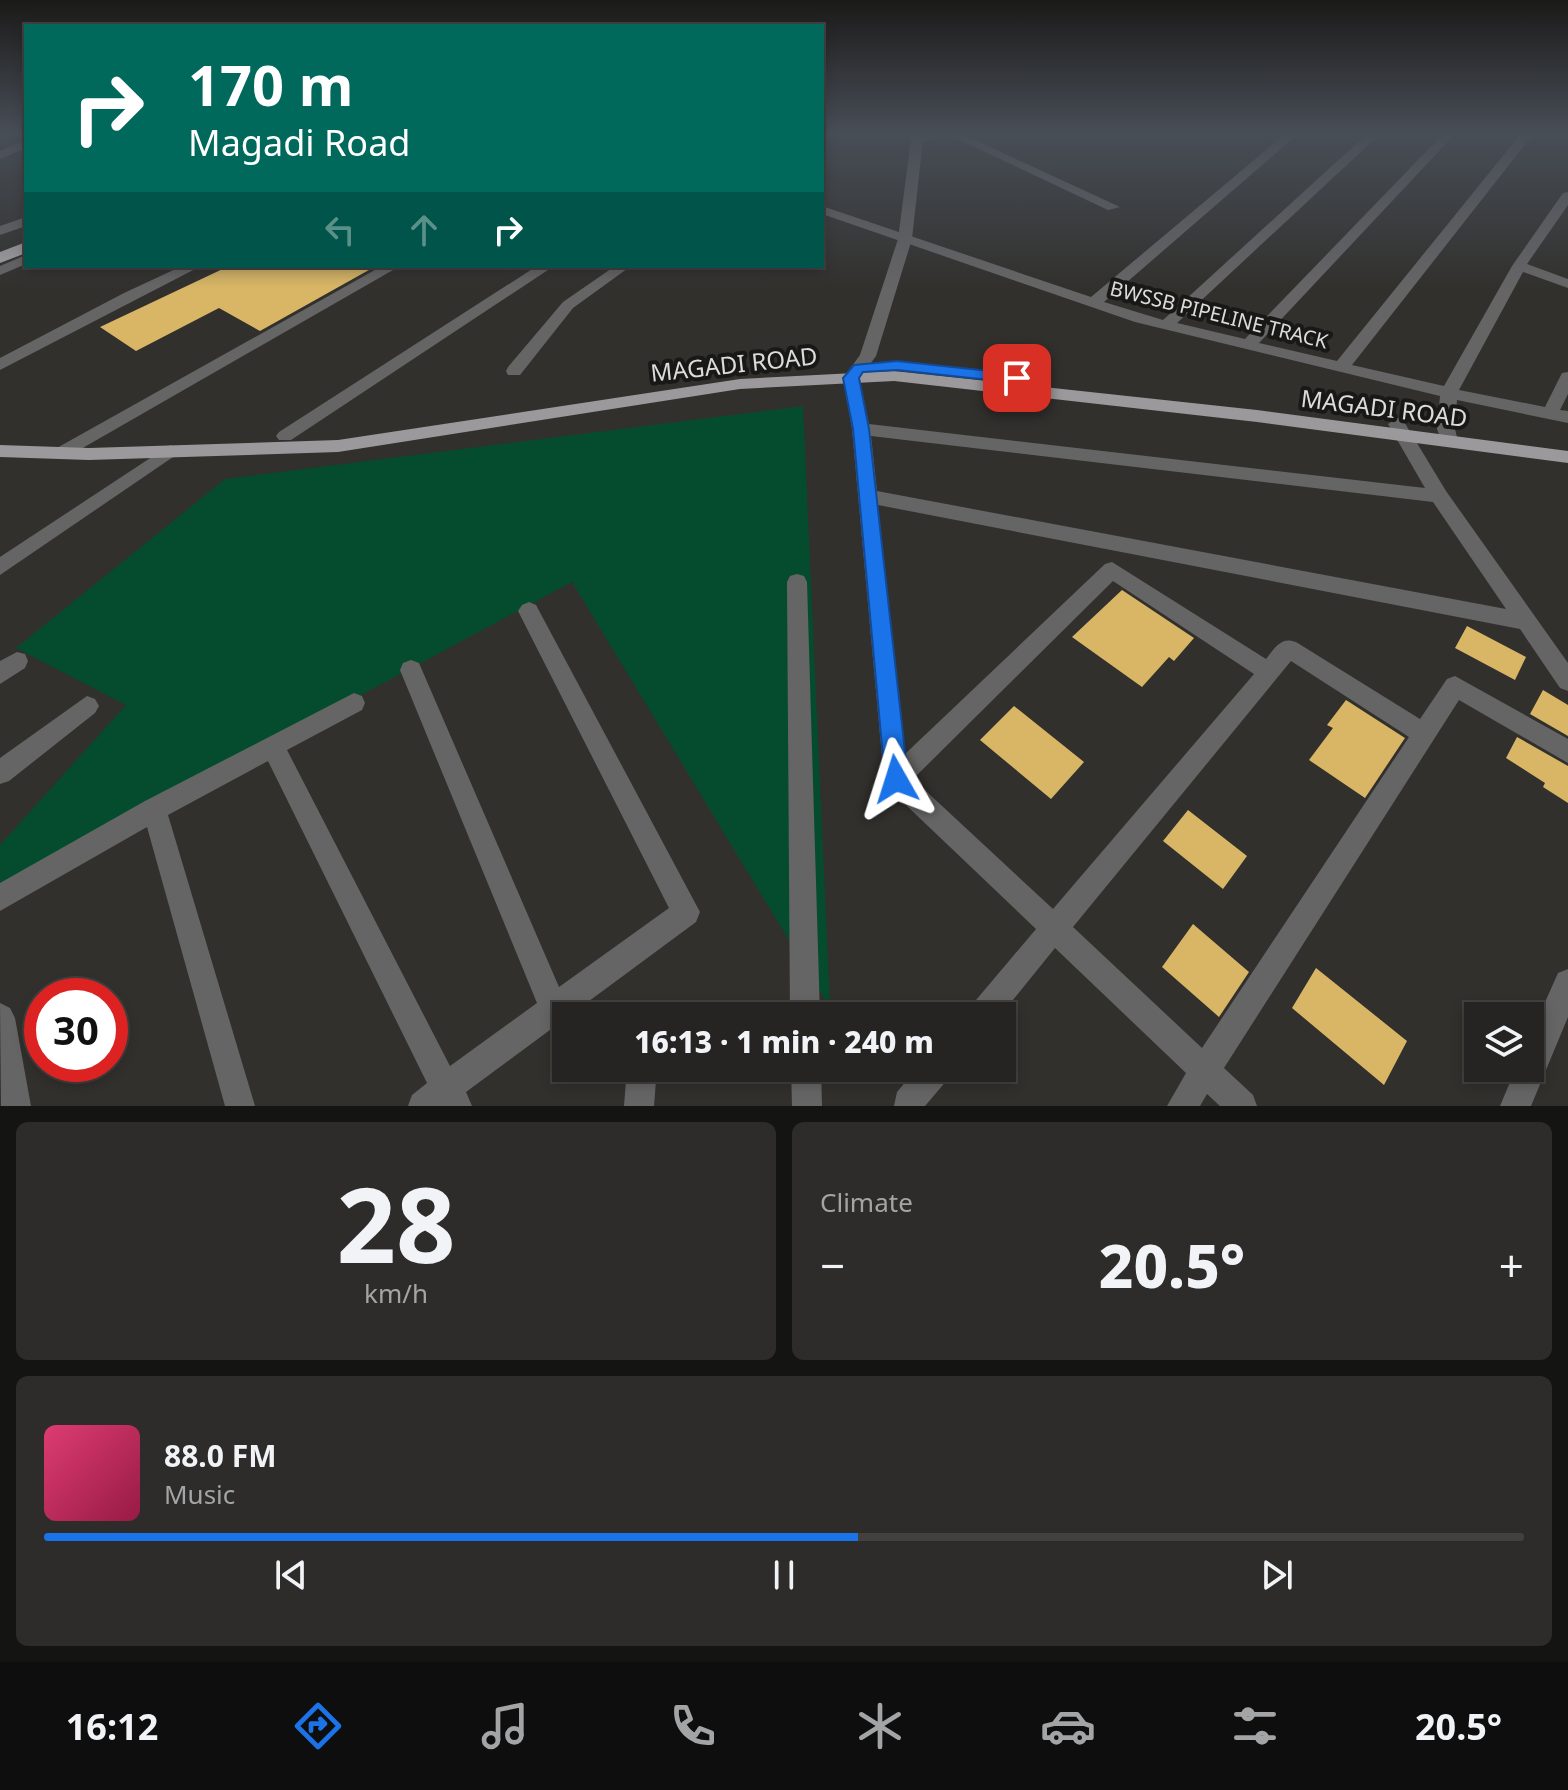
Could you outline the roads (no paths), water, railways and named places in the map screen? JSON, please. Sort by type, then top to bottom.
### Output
[{"type":"highway","points":[[0,243],[24,233]]},
{"type":"highway","points":[[0,258],[24,248]]},
{"type":"main road","name":"MAGADI ROAD","points":[[0,438],[80,442],[347,433],[743,373],[855,373],[1568,445]]},
{"type":"main road","name":"MAGADI ROAD","points":[[0,451],[61,453],[338,446],[740,384],[855,373]]},
{"type":"main road","name":"MAGADI ROAD","points":[[1448,435],[1568,457]]},
{"type":"street","points":[[910,186],[905,239],[868,356],[855,373],[896,779],[1242,1106]]},
{"type":"street","points":[[1066,186],[1113,207]]},
{"type":"street","points":[[1093,303],[1231,186]]},
{"type":"street","points":[[1165,326],[1318,186]]},
{"type":"street","points":[[1249,344],[1400,186]]},
{"type":"street","points":[[1342,366],[1486,186]]},
{"type":"street","points":[[1448,435],[1449,393],[1519,266],[1568,196]]},
{"type":"street","name":"BWSSB PIPELINE TRACK","points":[[824,211],[1165,326],[1449,393],[1568,417]]},
{"type":"street","points":[[0,231],[24,222]]},
{"type":"street","points":[[0,271],[24,260]]},
{"type":"street","points":[[1519,266],[1568,284]]},
{"type":"street","points":[[0,365],[129,296],[190,268]]},
{"type":"street","points":[[61,453],[389,268]]},
{"type":"street","points":[[285,436],[544,268]]},
{"type":"street","points":[[514,371],[568,305],[621,268]]},
{"type":"street","points":[[1550,413],[1568,377]]},
{"type":"street","points":[[861,429],[1439,496]]},
{"type":"street","points":[[1400,430],[1439,496],[1568,681]]},
{"type":"street","points":[[0,567],[170,451]]},
{"type":"street","points":[[868,496],[1528,622]]},
{"type":"street","points":[[896,779],[1112,570],[1269,672]]},
{"type":"street","points":[[797,582],[805,1002]]},
{"type":"street","points":[[529,611],[686,912],[564,1002]]},
{"type":"street","points":[[993,1002],[1288,648],[1424,734]]},
{"type":"street","points":[[411,670],[552,1004]]},
{"type":"street","points":[[1182,1106],[1455,686],[1568,752]]},
{"type":"street","points":[[0,898],[154,809],[354,703]]},
{"type":"street","points":[[0,773],[87,706]]},
{"type":"street","points":[[273,747],[451,1097]]},
{"type":"street","points":[[154,809],[240,1106]]},
{"type":"street","points":[[1515,1106],[1568,983]]},
{"type":"street","points":[[423,1106],[451,1097],[552,1011]]},
{"type":"street","points":[[0,1018],[16,1106]]},
{"type":"street","points":[[639,1106],[641,1082]]},
{"type":"street","points":[[806,1082],[807,1106]]},
{"type":"street","points":[[908,1103],[925,1082]]}]
